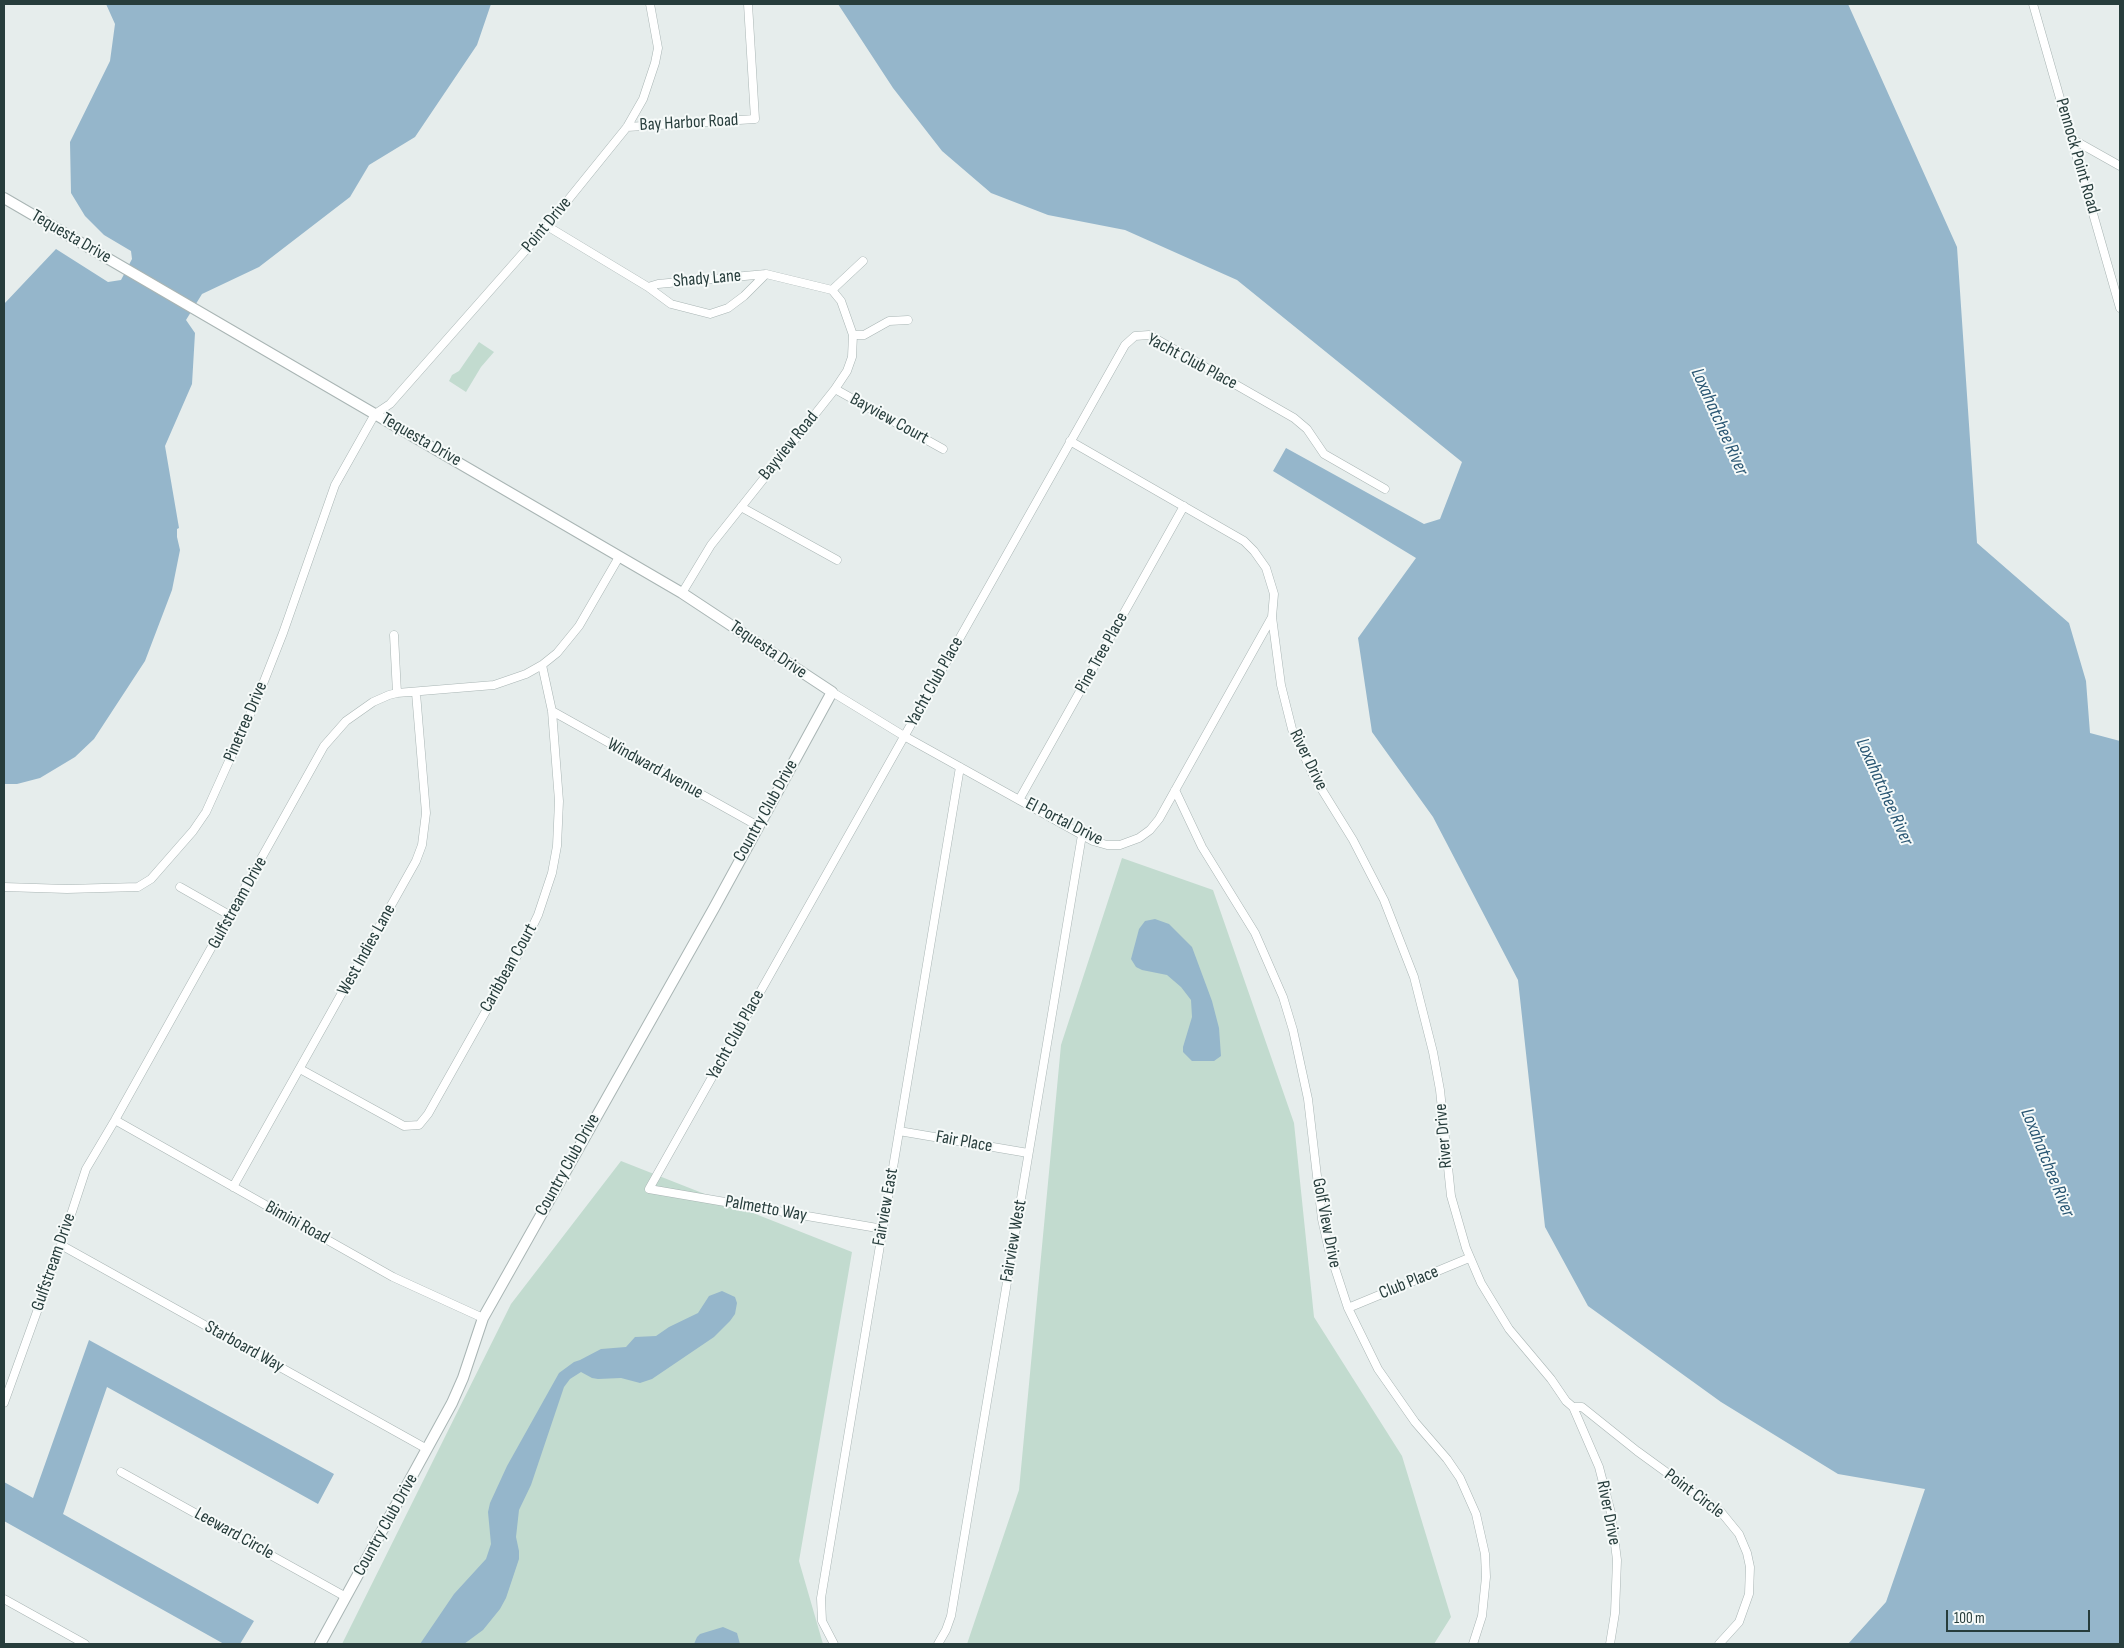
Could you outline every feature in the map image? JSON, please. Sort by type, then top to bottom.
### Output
[{"type":"street","name":"Point Drive","points":[[376,414],[390,404],[547,226],[627,127],[643,99],[658,48],[650,4]]},
{"type":"street","name":"Bay Harbor Road","points":[[627,127],[755,119],[748,4]]},
{"type":"street","name":"Pennock Point Road","points":[[2033,4],[2120,308]]},
{"type":"street","points":[[2072,139],[2120,166]]},
{"type":"street","name":"Tequesta Drive","points":[[4,198],[682,593],[832,692]]},
{"type":"street","name":"Shady Lane","points":[[547,226],[648,287],[671,304],[710,314],[728,308],[744,296],[766,274]]},
{"type":"street","points":[[832,290],[863,261]]},
{"type":"street","name":"Shady Lane","points":[[648,287],[658,284],[766,274],[832,290]]},
{"type":"street","name":"Bayview Road","points":[[682,593],[711,545],[835,389],[850,364],[853,350],[852,335],[841,301],[832,290]]},
{"type":"street","points":[[852,335],[864,335],[889,322],[908,320]]},
{"type":"street","name":"Yacht Club Place","points":[[649,1189],[1124,345],[1129,340],[1142,334],[1149,335],[1294,418],[1307,429],[1324,454],[1385,489]]},
{"type":"street","name":"Bayview Court","points":[[835,389],[943,449]]},
{"type":"street","name":"Pinetree Drive","points":[[4,887],[67,889],[138,887],[151,879],[193,831],[206,812],[257,699],[283,633],[335,485],[376,414]]},
{"type":"street","points":[[1070,442],[1184,506]]},
{"type":"street","name":"El Portal Drive","points":[[832,692],[904,736],[1100,844],[1127,844],[1139,838],[1154,825],[1175,790],[1272,618],[1275,601],[1268,574],[1262,562],[1244,541],[1184,506]]},
{"type":"street","name":"Pine Tree Place","points":[[1019,800],[1184,506]]},
{"type":"street","points":[[742,507],[837,560]]},
{"type":"street","name":"Gulfstream Drive","points":[[4,1403],[61,1245],[86,1169],[231,916],[324,746],[346,721],[359,710],[373,702],[397,693],[416,693],[494,685],[518,677],[542,665],[557,653],[579,626],[619,557]]},
{"type":"street","name":"River Drive","points":[[1272,618],[1280,685],[1292,729],[1314,777],[1353,840],[1384,900],[1414,977],[1425,1014],[1435,1062],[1451,1196],[1469,1258],[1509,1329],[1551,1379],[1566,1401],[1573,1407],[1576,1418],[1599,1468],[1611,1513],[1617,1560],[1617,1586],[1610,1644]]},
{"type":"street","points":[[394,635],[397,693]]},
{"type":"street","name":"Caribbean Court","points":[[300,1069],[404,1126],[418,1125],[428,1114],[526,940],[548,890],[557,846],[559,801],[552,711],[542,665]]},
{"type":"street","name":"Country Club Drive","points":[[320,1644],[427,1449],[463,1378],[483,1318],[714,908],[832,692]]},
{"type":"street","name":"West Indies Lane","points":[[234,1187],[413,869],[422,845],[426,813],[416,693]]},
{"type":"street","name":"Windward Avenue","points":[[552,711],[758,826]]},
{"type":"street","name":"Fairview East","points":[[834,1644],[822,1621],[820,1598],[960,767]]},
{"type":"street","name":"Golf View Drive","points":[[1175,790],[1202,847],[1255,933],[1283,997],[1298,1047],[1308,1098],[1322,1219],[1329,1250],[1348,1308],[1378,1369],[1415,1422],[1447,1459],[1460,1478],[1476,1514],[1485,1554],[1486,1578],[1482,1616],[1473,1644]]},
{"type":"street","name":"Fairview West","points":[[938,1644],[951,1616],[1082,835]]},
{"type":"street","points":[[180,887],[231,916]]},
{"type":"street","name":"Bimini Road","points":[[115,1120],[392,1277],[483,1318]]},
{"type":"street","name":"Fair Place","points":[[899,1131],[1028,1153]]},
{"type":"street","name":"Palmetto Way","points":[[649,1189],[883,1228]]},
{"type":"street","name":"Starboard Way","points":[[61,1245],[427,1449]]},
{"type":"street","name":"Club Place","points":[[1348,1308],[1469,1258]]},
{"type":"street","name":"Point Circle","points":[[1573,1407],[1582,1407],[1637,1451],[1721,1512],[1738,1534],[1747,1553],[1750,1566],[1749,1594],[1738,1622],[1719,1644]]},
{"type":"street","name":"Leeward Circle","points":[[122,1472],[346,1597]]},
{"type":"street","points":[[4,1599],[85,1644]]},
{"type":"green space","points":[[479,342],[494,352],[481,367],[466,392],[449,381],[452,375],[459,371]]},
{"type":"green space","points":[[1122,858],[1213,890],[1294,1123],[1314,1317],[1402,1456],[1451,1617],[1434,1644],[967,1644],[1019,1490],[1061,1045]]},
{"type":"green space","points":[[621,1161],[852,1252],[799,1561],[823,1644],[342,1644],[511,1304]]},
{"type":"water","points":[[106,4],[491,4],[477,45],[415,137],[369,165],[350,197],[259,267],[202,294],[186,320],[195,333],[192,384],[165,446],[179,528],[177,529],[177,537],[180,550],[172,590],[145,661],[94,739],[75,757],[40,778],[17,784],[4,784],[4,304],[56,249],[108,282],[121,280],[132,259],[131,251],[104,235],[85,216],[71,193],[70,142],[110,61],[115,24]]},
{"type":"water","name":"Loxahatchee River","points":[[838,4],[1848,4],[1957,247],[1977,543],[2069,623],[2086,681],[2090,733],[2120,741],[2120,1644],[1848,1644],[1886,1602],[1925,1489],[1838,1474],[1721,1402],[1588,1306],[1545,1227],[1518,980],[1433,817],[1372,732],[1358,638],[1416,558],[1273,471],[1286,448],[1424,524],[1440,519],[1462,462],[1237,280],[1125,230],[1048,215],[991,193],[942,151],[893,88]]},
{"type":"water","points":[[1155,919],[1169,924],[1192,947],[1212,1001],[1219,1028],[1221,1056],[1214,1061],[1192,1061],[1183,1052],[1192,1017],[1191,1000],[1181,987],[1167,975],[1136,967],[1131,959],[1139,929],[1145,921]]},
{"type":"water","points":[[722,1291],[735,1297],[737,1303],[735,1314],[730,1321],[714,1337],[652,1379],[640,1383],[621,1378],[598,1379],[581,1372],[570,1379],[564,1387],[531,1485],[519,1510],[516,1537],[519,1559],[506,1598],[500,1609],[483,1630],[464,1644],[420,1644],[454,1594],[486,1559],[491,1544],[488,1512],[490,1503],[507,1466],[559,1373],[574,1362],[601,1349],[626,1347],[635,1337],[656,1336],[669,1327],[698,1313],[709,1296]]},
{"type":"water","points":[[89,1340],[334,1474],[318,1504],[107,1387],[63,1514],[254,1621],[240,1644],[224,1644],[4,1521],[4,1482],[33,1498]]},
{"type":"water","points":[[723,1627],[737,1633],[740,1644],[694,1644],[700,1634]]}]
